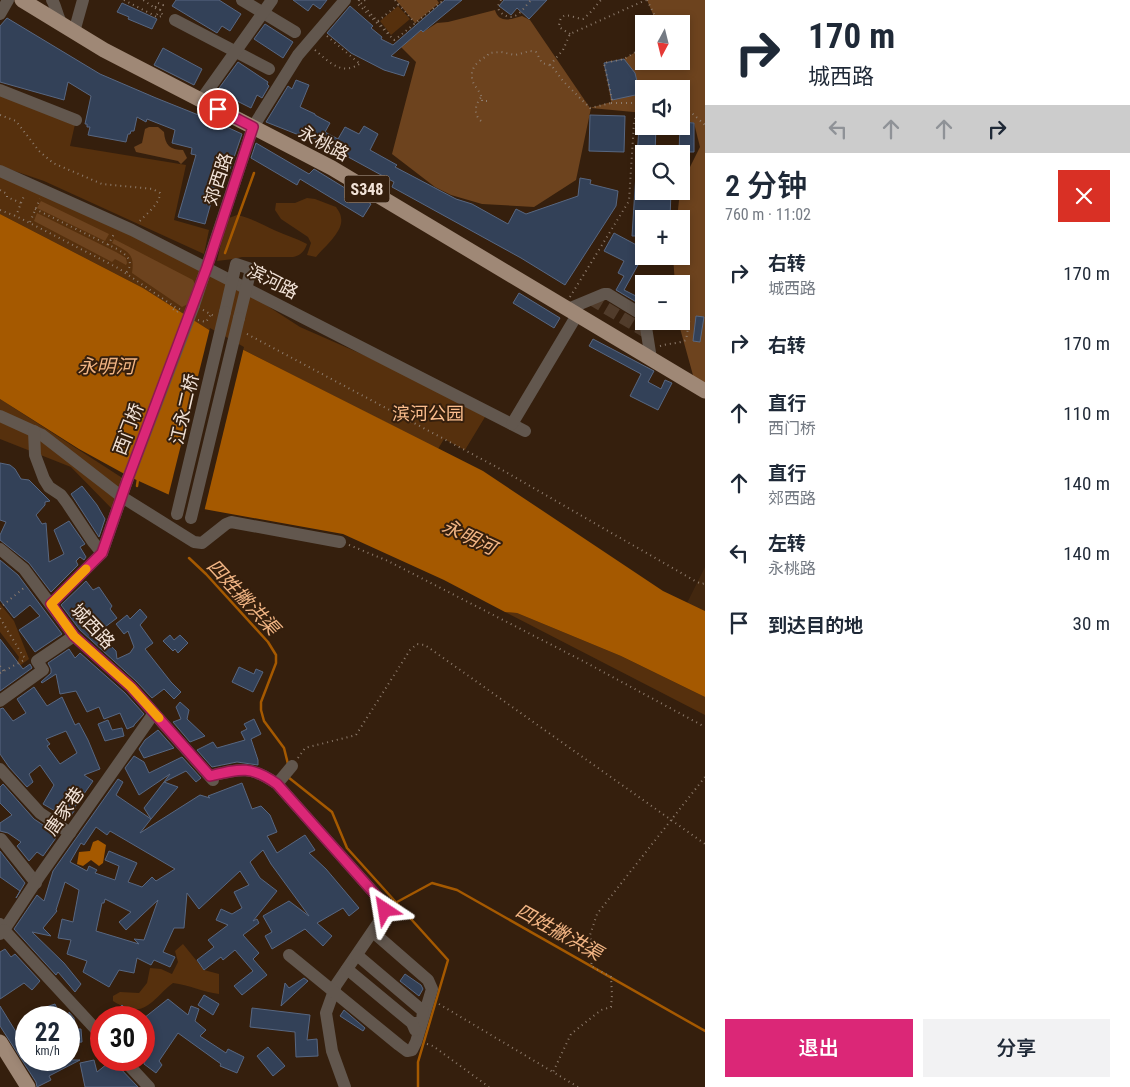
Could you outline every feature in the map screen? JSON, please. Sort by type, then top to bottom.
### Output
[{"type":"main road","name":"永桃路","points":[[22,0],[104,50],[332,168],[705,391]]},
{"type":"main road","points":[[0,1042],[28,1087]]},
{"type":"street","points":[[0,14],[8,0]]},
{"type":"street","points":[[52,0],[65,26]]},
{"type":"street","points":[[62,0],[65,26]]},
{"type":"street","points":[[65,26],[83,0]]},
{"type":"street","points":[[242,0],[295,32]]},
{"type":"street","points":[[201,100],[272,0]]},
{"type":"street","name":"郊西路","points":[[190,307],[207,267],[253,127],[298,55],[345,0]]},
{"type":"street","points":[[175,20],[269,69]]},
{"type":"street","points":[[0,90],[76,120]]},
{"type":"street","name":"滨河路","points":[[0,171],[132,230],[207,267],[525,431]]},
{"type":"street","name":"江永二桥","points":[[173,529],[222,315],[236,264],[251,269],[187,537]]},
{"type":"street","points":[[512,424],[570,310],[604,294],[608,294],[635,310]]},
{"type":"street","name":"西门桥","points":[[102,553],[190,307]]},
{"type":"street","points":[[646,330],[651,359]]},
{"type":"street","points":[[0,416],[42,435],[122,497],[194,542],[202,543],[226,524],[232,522],[340,542]]},
{"type":"street","points":[[34,431],[34,455],[44,479],[49,487],[61,495],[102,553],[51,604]]},
{"type":"street","name":"城西路","points":[[0,549],[24,569],[74,636],[131,687],[212,778],[239,770],[262,773],[280,780]]},
{"type":"street","points":[[0,701],[43,670],[32,660],[74,636]]},
{"type":"street","name":"唐家巷","points":[[1,929],[36,883],[154,712]]},
{"type":"street","points":[[292,766],[280,780],[382,902],[385,910],[373,932],[335,988],[326,1013],[332,1051],[345,1087]]},
{"type":"street","points":[[0,769],[40,812],[70,833]]},
{"type":"street","points":[[1,839],[36,883]]},
{"type":"street","points":[[1,929],[90,1023]]},
{"type":"street","points":[[289,955],[335,988],[407,1051],[412,1050],[416,1043],[423,1011],[432,989],[428,980],[373,932]]},
{"type":"street","points":[[357,954],[423,1011]]},
{"type":"street","points":[[347,969],[423,1011]]},
{"type":"street","points":[[135,1071],[150,1087]]},
{"type":"path","points":[[124,0],[160,18],[163,16],[160,10],[143,0]]},
{"type":"path","points":[[359,0],[358,4],[394,40]]},
{"type":"path","points":[[365,0],[361,3],[394,40]]},
{"type":"path","points":[[395,0],[416,24]]},
{"type":"path","points":[[394,40],[416,24],[441,2],[440,0]]},
{"type":"path","points":[[501,0],[499,3],[500,11],[506,16],[512,17],[517,16],[530,1]]},
{"type":"path","points":[[570,34],[559,27],[563,16],[568,14],[583,18],[601,0]]},
{"type":"path","points":[[550,66],[563,50],[570,34],[646,0],[654,15]]},
{"type":"path","points":[[155,8],[158,3],[163,5],[156,16]]},
{"type":"path","points":[[378,21],[398,4]]},
{"type":"path","points":[[308,43],[336,67],[349,69],[361,63],[320,30]]},
{"type":"path","points":[[487,101],[482,101],[482,96],[472,79],[473,67],[489,53],[501,52],[515,55],[530,51],[536,52],[542,63],[550,66],[590,108],[612,103],[635,103]]},
{"type":"path","points":[[612,103],[604,63],[624,59],[635,52]]},
{"type":"path","points":[[481,121],[476,111],[482,96]]},
{"type":"path","points":[[690,111],[705,125]]},
{"type":"path","points":[[0,114],[16,121],[39,151],[53,163],[102,184],[152,190],[160,193],[158,202],[132,230]]},
{"type":"path","points":[[570,310],[629,201],[635,119]]},
{"type":"path","points":[[0,190],[7,194],[6,197],[21,203],[16,216]]},
{"type":"path","points":[[29,223],[44,190]]},
{"type":"path","points":[[35,209],[127,255],[130,261],[129,269],[125,273]]},
{"type":"path","points":[[0,210],[16,216],[125,273],[180,309]]},
{"type":"path","points":[[173,309],[177,312],[180,309],[190,307],[222,315]]},
{"type":"path","points":[[651,359],[659,346],[668,343],[681,343],[686,340],[688,330]]},
{"type":"path","points":[[245,333],[504,471],[695,581],[702,584],[705,583]]},
{"type":"path","points":[[340,542],[356,547],[388,562],[583,660],[705,727]]},
{"type":"path","points":[[1,607],[33,581]]},
{"type":"path","points":[[0,619],[32,660],[0,673]]},
{"type":"path","points":[[292,766],[305,748],[356,735],[410,650],[417,644],[425,645],[705,844]]},
{"type":"path","points":[[0,666],[4,672]]},
{"type":"path","points":[[553,1072],[571,1034],[601,1010],[611,1007],[611,977],[591,966],[594,955],[590,935],[597,914],[705,777]]},
{"type":"path","points":[[423,1011],[436,1002],[578,1087]]},
{"type":"path","points":[[416,1043],[433,1046],[489,1087]]},
{"type":"shaded area","points":[[396,0],[437,0],[439,3],[415,23]]},
{"type":"shaded area","points":[[647,0],[705,0],[705,387],[696,386],[680,330],[690,330],[690,275],[674,275],[674,265],[690,265],[690,210],[678,210],[679,200],[690,200],[690,167],[700,147],[694,123],[690,122],[690,80],[635,80],[635,112],[591,108],[576,180],[534,207],[482,204],[451,195],[435,187],[392,154],[416,62],[401,47],[421,30],[423,32],[437,23],[495,10],[503,19],[522,16],[530,20],[590,108],[611,102],[605,63],[624,59],[635,52],[635,70],[690,70],[690,15],[653,15]]},
{"type":"shaded area","points":[[158,127],[164,132],[169,146],[183,150],[187,158],[181,164],[178,161],[136,152],[134,147],[142,143],[145,129]]},
{"type":"shaded area","points":[[41,201],[109,234],[105,241],[37,208]]},
{"type":"shaded area","points":[[37,213],[116,252],[126,258],[126,265],[115,259],[112,262],[34,221]]},
{"type":"shaded area","points":[[114,239],[193,280],[195,284],[190,303],[182,307],[132,273],[131,257],[126,251],[112,243]]},
{"type":"shaded area","points":[[705,567],[705,611],[687,603]]},
{"type":"green space","points":[[398,6],[410,19],[391,35],[380,21]]},
{"type":"green space","points":[[0,90],[76,120],[70,146],[186,165],[174,220],[209,230],[204,254],[44,181],[0,166]]},
{"type":"green space","name":"滨河公园","points":[[0,172],[207,267],[300,327],[457,396],[488,412],[465,450],[444,439],[438,449],[228,342],[143,288],[0,214]]},
{"type":"green space","points":[[307,198],[336,207],[341,217],[337,233],[316,257],[307,255],[311,243],[308,237],[281,219],[275,210],[276,203],[295,203]]},
{"type":"green space","points":[[237,215],[251,219],[303,242],[307,244],[306,247],[302,253],[293,257],[242,257],[217,261],[224,229],[229,218]]},
{"type":"green space","points":[[0,399],[127,481],[116,513],[71,467],[0,439]]},
{"type":"green space","points":[[0,604],[14,621],[29,659],[15,669],[9,668],[18,661],[19,657],[0,632]]},
{"type":"green space","points":[[505,612],[517,613],[621,656],[705,697],[705,715]]},
{"type":"green space","points":[[183,944],[204,970],[219,974],[219,994],[173,983],[146,1006],[122,1006],[113,1001],[113,996],[120,992],[139,993],[147,983],[150,968],[161,969],[172,974],[178,962],[175,951]]},
{"type":"water","name":"永明河","points":[[0,214],[143,288],[228,342],[483,471],[663,591],[705,611],[705,697],[621,656],[517,613],[505,612],[444,580],[343,534],[198,508],[130,477],[79,449],[0,399]]},
{"type":"water","points":[[98,840],[106,845],[103,863],[99,866],[91,860],[83,866],[77,864],[79,852],[90,851],[93,842]]},
{"type":"pier","points":[[210,328],[244,347],[204,512],[197,511],[168,497]]},
{"type":"building","points":[[176,0],[219,0],[241,14],[230,31],[222,26],[217,33],[172,6]]},
{"type":"building","points":[[293,0],[327,0],[320,9],[313,4],[308,11]]},
{"type":"building","points":[[445,0],[462,0],[423,32],[421,30],[391,56],[409,62],[404,76],[384,70],[351,53],[327,33],[350,6],[373,26],[371,28],[382,37],[381,39],[393,45]]},
{"type":"building","points":[[504,0],[547,0],[529,19],[517,8],[511,15],[499,6]]},
{"type":"building","points":[[122,3],[157,19],[152,29],[117,12]]},
{"type":"building","points":[[7,18],[100,74],[242,134],[230,169],[221,167],[205,224],[178,217],[196,155],[191,154],[192,148],[172,143],[175,130],[147,119],[146,122],[137,117],[134,131],[128,134],[126,142],[88,135],[90,127],[87,127],[87,124],[85,124],[91,96],[68,82],[64,100],[0,82],[0,26]]},
{"type":"building","points":[[265,24],[293,42],[283,58],[254,39]]},
{"type":"building","points":[[163,48],[202,69],[194,85],[154,65]]},
{"type":"building","points":[[624,59],[635,73],[637,80],[635,80],[635,95],[612,100],[604,63]]},
{"type":"building","points":[[238,62],[268,82],[269,86],[262,98],[257,95],[251,108],[217,91]]},
{"type":"building","points":[[296,80],[309,85],[300,107],[330,123],[325,132],[338,139],[345,127],[359,134],[364,126],[378,134],[370,150],[397,165],[395,167],[456,199],[472,204],[508,224],[516,209],[526,214],[578,196],[580,178],[591,180],[590,184],[618,191],[616,206],[565,285],[521,258],[392,187],[394,182],[306,134],[304,137],[266,122],[288,86],[292,89]]},
{"type":"building","points":[[590,115],[625,116],[624,152],[589,151]]},
{"type":"building","points":[[690,123],[694,123],[694,152],[690,152],[690,145],[679,145],[680,135],[690,135]]},
{"type":"building","points":[[638,135],[656,135],[655,145],[638,145]]},
{"type":"building","points":[[256,143],[309,174],[314,169],[371,204],[363,217],[300,179],[297,185],[251,158]]},
{"type":"building","points":[[635,189],[635,200],[671,200],[670,210],[635,210],[635,236],[632,236]]},
{"type":"building","points":[[614,233],[635,244],[635,265],[638,265],[624,290],[635,296],[635,301],[616,290],[624,276],[618,273],[624,261],[604,251]]},
{"type":"building","points":[[519,293],[560,318],[554,328],[513,303]]},
{"type":"building","points":[[696,316],[704,317],[700,342],[693,341]]},
{"type":"building","points":[[593,339],[654,371],[648,382],[661,389],[665,380],[672,383],[658,410],[630,396],[641,374],[589,346]]},
{"type":"building","points":[[0,463],[10,465],[21,479],[29,480],[50,501],[45,502],[45,505],[36,515],[42,524],[46,523],[49,562],[64,554],[54,530],[69,521],[85,544],[80,547],[86,557],[84,560],[80,557],[76,561],[78,565],[51,592],[29,563],[0,540],[0,535],[6,522],[0,520]]},
{"type":"building","points":[[82,486],[105,519],[99,537],[71,494]]},
{"type":"building","points":[[0,560],[18,575],[62,634],[35,652],[19,630],[40,616],[30,605],[14,618],[0,600]]},
{"type":"building","points":[[86,581],[93,590],[99,587],[112,606],[110,609],[117,618],[97,633],[116,651],[117,659],[130,653],[134,647],[128,631],[124,634],[116,624],[127,615],[130,619],[140,609],[147,617],[140,625],[153,643],[145,649],[181,692],[174,699],[164,689],[152,698],[80,630],[61,605]]},
{"type":"building","points":[[170,635],[174,640],[180,635],[188,643],[178,653],[175,649],[173,651],[163,641]]},
{"type":"building","points":[[0,639],[23,669],[30,664],[32,668],[0,691]]},
{"type":"building","points":[[69,649],[75,658],[80,653],[125,693],[144,714],[134,726],[127,729],[120,713],[104,719],[99,707],[87,712],[76,691],[60,694],[56,674],[41,682],[51,673],[48,663]]},
{"type":"building","points":[[239,667],[254,674],[256,669],[263,672],[253,692],[232,682]]},
{"type":"building","points":[[34,687],[47,706],[62,697],[75,725],[79,723],[88,740],[100,769],[84,775],[93,781],[74,808],[76,808],[69,819],[43,804],[54,785],[40,765],[29,774],[33,782],[27,787],[0,754],[0,709],[3,708],[13,721],[26,713],[17,699]],"holes":[[[66,731],[77,753],[60,764],[47,746],[50,744],[46,739]]]},
{"type":"building","points":[[180,702],[189,710],[187,719],[205,736],[190,742],[173,722],[181,719],[176,707]]},
{"type":"building","points":[[254,719],[261,734],[251,739],[258,765],[237,762],[212,767],[197,750],[213,742],[217,748],[245,740],[241,732],[247,729],[244,724]]},
{"type":"building","points":[[108,720],[112,730],[122,728],[124,736],[105,741],[98,724]]},
{"type":"building","points":[[158,730],[174,748],[144,758],[139,749],[145,740]]},
{"type":"building","points":[[134,756],[144,762],[149,773],[182,757],[201,778],[196,782],[186,771],[164,782],[170,774],[139,795],[125,768]]},
{"type":"building","points":[[118,779],[123,782],[116,795],[151,819],[140,833],[200,795],[210,798],[208,796],[242,783],[252,809],[261,806],[270,815],[277,832],[267,836],[277,853],[305,835],[315,850],[309,853],[326,869],[359,908],[349,916],[343,908],[317,923],[332,936],[323,946],[305,929],[272,949],[265,936],[272,932],[263,916],[289,901],[309,916],[263,850],[250,862],[260,878],[277,891],[253,921],[257,919],[259,923],[243,935],[259,953],[253,959],[267,975],[242,995],[234,986],[253,971],[235,950],[223,960],[221,957],[204,970],[197,960],[214,947],[208,940],[228,925],[216,920],[221,909],[232,914],[242,908],[234,892],[249,885],[240,871],[199,909],[187,893],[184,928],[174,928],[163,952],[175,957],[170,967],[154,960],[151,965],[137,958],[134,973],[119,970],[109,987],[83,972],[87,961],[67,954],[71,940],[58,938],[62,919],[73,922],[79,890],[65,882],[57,911],[43,928],[51,936],[32,932],[64,963],[81,984],[75,992],[58,972],[56,975],[14,929],[37,895],[44,901],[53,871]],"holes":[[[96,827],[107,835],[110,831],[175,869],[156,881],[152,877],[142,887],[128,882],[137,863],[109,851],[105,860],[119,866],[115,880],[95,873],[97,870],[89,866],[87,871],[70,862],[81,843],[84,845]],[[105,899],[131,912],[119,922],[126,930],[158,900],[144,940],[134,939],[139,944],[96,931],[102,903],[104,903]]]},
{"type":"building","points":[[164,782],[178,787],[151,819],[144,808]]},
{"type":"building","points":[[3,784],[34,819],[58,835],[43,856],[37,852],[29,861],[17,846],[21,842],[8,833],[0,831],[0,823],[12,815],[0,803],[0,787]]},
{"type":"building","points":[[0,851],[25,883],[16,898],[20,891],[0,877]]},
{"type":"building","points":[[5,949],[11,957],[15,954],[40,981],[32,990],[24,983],[0,999],[0,952]]},
{"type":"building","points":[[405,974],[421,985],[423,989],[419,996],[400,981]]},
{"type":"building","points":[[304,978],[308,981],[281,1006],[285,983],[289,988]]},
{"type":"building","points":[[204,995],[219,1004],[213,1015],[198,1005]]},
{"type":"building","points":[[168,999],[188,1015],[191,1006],[199,1009],[195,1021],[206,1030],[200,1036],[226,1053],[228,1049],[244,1057],[237,1073],[220,1066],[221,1064],[178,1033],[159,1061],[162,1065],[156,1073],[153,1071],[155,1071],[155,1009]]},
{"type":"building","points":[[0,1006],[15,1030],[15,1049],[0,1026]]},
{"type":"building","points":[[252,1008],[310,1015],[307,1040],[317,1039],[318,1056],[296,1057],[295,1032],[250,1027]]},
{"type":"building","points":[[344,1010],[365,1028],[363,1031],[340,1016]]},
{"type":"building","points":[[80,1029],[81,1029],[82,1042],[80,1042]]},
{"type":"building","points":[[268,1047],[285,1066],[273,1076],[257,1056]]},
{"type":"building","points":[[90,1061],[90,1071],[123,1071],[138,1087],[85,1087],[80,1063]]},
{"type":"building","points":[[29,1071],[59,1071],[49,1076],[51,1080],[37,1087]]},
{"type":"waterway","points":[[225,253],[254,173]]},
{"type":"waterway","name":"四姓撇洪渠","points":[[137,486],[138,479]]},
{"type":"waterway","name":"四姓撇洪渠","points":[[189,558],[268,642],[276,655],[276,663],[261,702],[261,710],[264,721],[284,748],[288,764]]},
{"type":"waterway","name":"四姓撇洪渠","points":[[288,777],[332,812],[347,848],[448,960],[418,1062],[418,1087]]},
{"type":"waterway","name":"四姓撇洪渠","points":[[397,902],[432,883],[457,890],[705,1031]]},
{"type":"tunnel","points":[[591,299],[646,332]]},
{"type":"slow traffic","points":[[86,569],[51,604],[74,636],[131,687],[159,718]]},
{"type":"route","points":[[218,109],[253,127],[207,267],[102,553],[51,604],[74,636],[131,687],[210,776],[239,770],[262,773],[277,784],[382,902],[385,910]]}]
